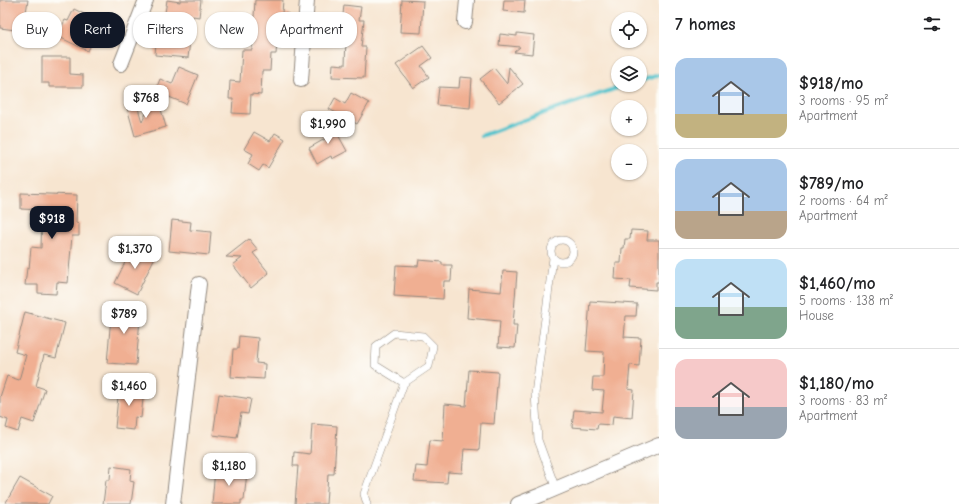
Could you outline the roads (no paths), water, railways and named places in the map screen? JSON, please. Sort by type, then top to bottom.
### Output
[{"type":"street","points":[[121,64],[146,0]]},
{"type":"street","points":[[300,80],[307,0]]},
{"type":"street","points":[[465,22],[467,0]]},
{"type":"street","points":[[172,504],[200,284]]},
{"type":"street","points":[[518,504],[659,445]]},
{"type":"lane","points":[[553,258],[535,394],[538,440],[556,489]]},
{"type":"lane","points":[[366,504],[364,494],[404,383],[428,366],[433,346],[423,336],[394,333],[376,346],[375,365],[404,383]]},
{"type":"waterway","points":[[647,79],[659,75]]},
{"type":"waterway","points":[[481,136],[611,90]]}]
